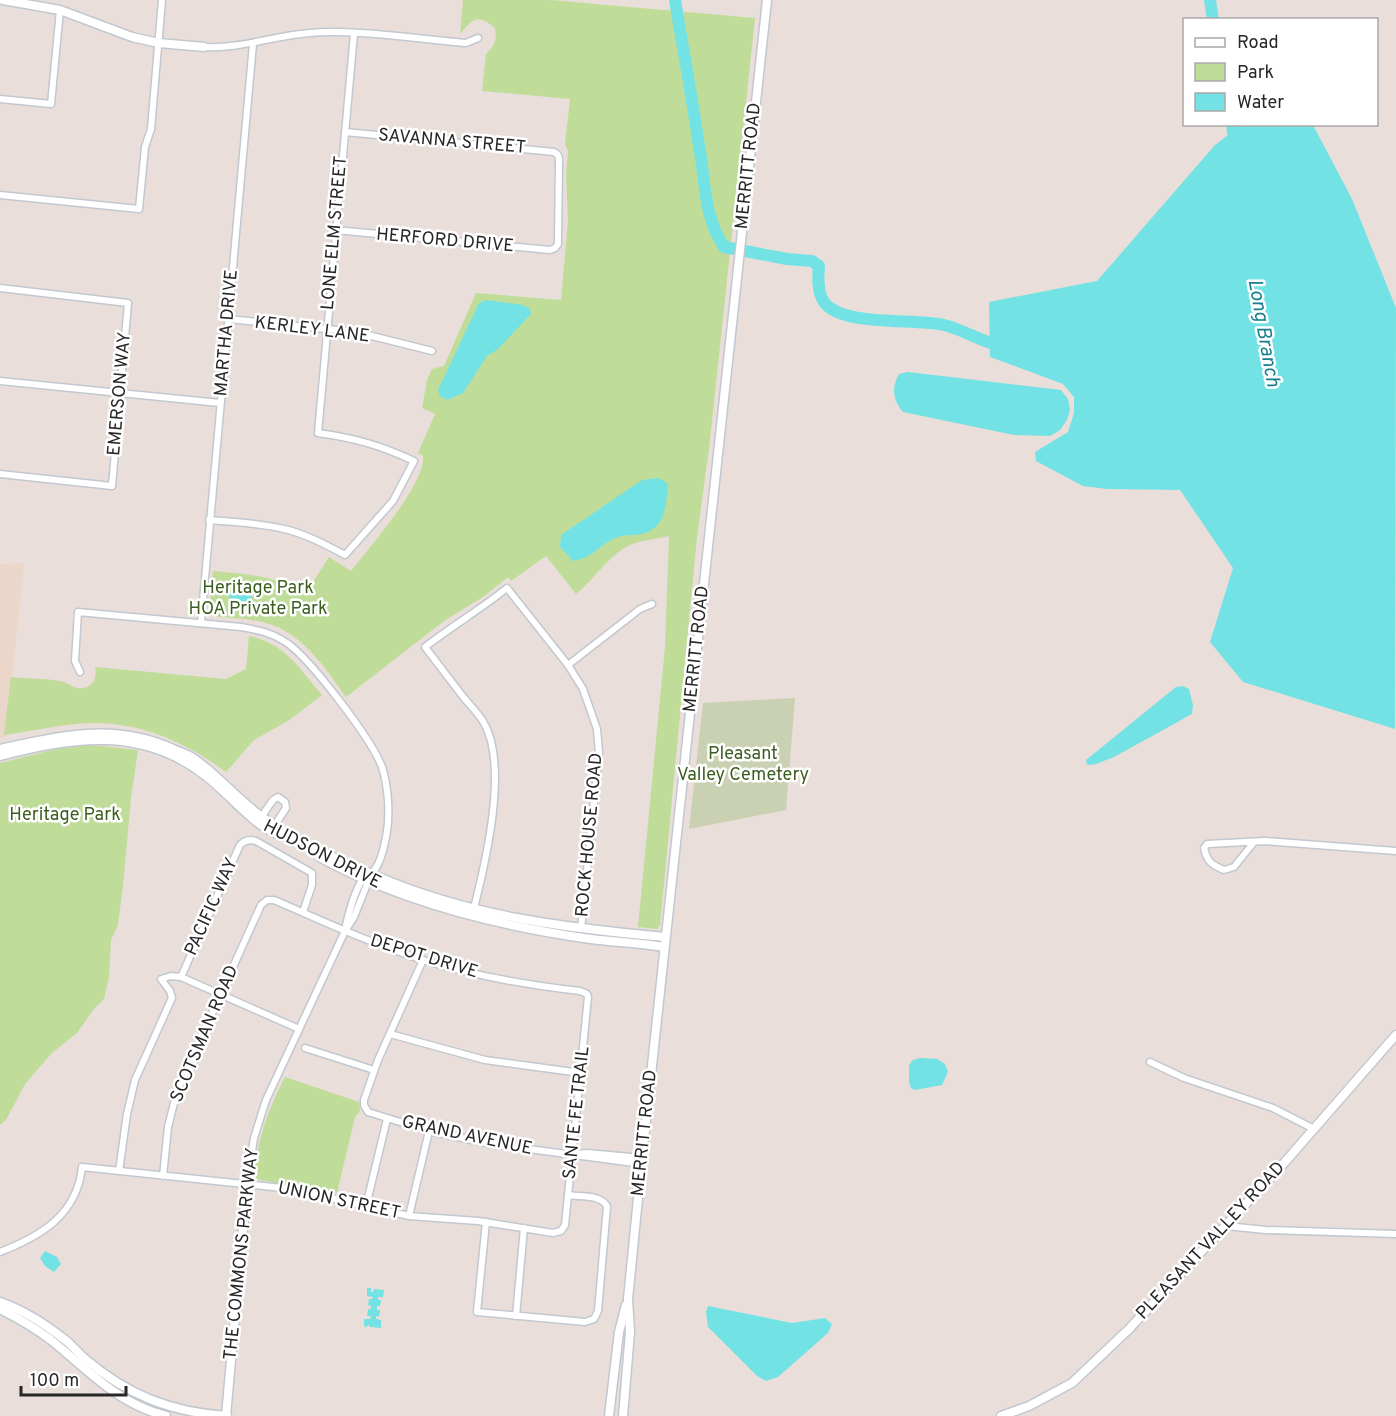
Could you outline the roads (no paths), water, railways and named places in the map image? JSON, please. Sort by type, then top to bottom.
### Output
[{"type":"street","points":[[5,0],[60,10],[132,37],[159,43],[204,47],[235,47],[308,33],[354,34],[466,43],[478,38]]},
{"type":"street","points":[[0,195],[139,209],[145,147],[151,129],[162,0]]},
{"type":"street","name":"MERRITT ROAD","points":[[623,1416],[630,1332],[628,1299],[664,942],[767,0]]},
{"type":"street","points":[[0,99],[51,104],[60,10]]},
{"type":"street","name":"LONE ELM STREET","points":[[209,520],[285,529],[307,536],[345,555],[393,501],[414,461],[383,447],[353,438],[318,433],[354,34]]},
{"type":"street","name":"MARTHA DRIVE","points":[[201,623],[253,44]]},
{"type":"street","name":"SAVANNA STREET","points":[[345,132],[554,152],[558,155],[558,244],[555,248]]},
{"type":"street","name":"HERFORD DRIVE","points":[[335,230],[550,250],[555,248]]},
{"type":"street","name":"EMERSON WAY","points":[[0,288],[129,303],[112,486],[0,474]]},
{"type":"street","name":"KERLEY LANE","points":[[228,319],[356,332],[432,351]]},
{"type":"street","points":[[0,381],[220,403]]},
{"type":"street","name":"ROCK HOUSE ROAD","points":[[473,913],[486,863],[496,770],[484,724],[425,647],[450,628],[480,610],[507,588],[568,665],[583,689],[597,729],[599,753],[581,929]]},
{"type":"street","points":[[568,665],[640,609],[652,604]]},
{"type":"street","name":"THE COMMONS PARKWAY","points":[[80,672],[75,661],[78,612],[267,631],[286,642],[307,661],[371,745],[382,768],[388,796],[387,830],[380,856],[348,915],[345,931],[266,1100],[254,1138],[247,1184],[226,1416]]},
{"type":"street","name":"HUDSON DRIVE","points":[[0,749],[82,732],[117,733],[140,737],[192,757],[220,779],[259,820]]},
{"type":"street","name":"HUDSON DRIVE","points":[[0,756],[58,743],[94,739],[115,740],[151,747],[193,766],[259,820],[273,828],[368,878],[439,906],[592,939],[664,942]]},
{"type":"street","points":[[259,820],[273,800],[278,797],[285,802],[285,808],[273,828]]},
{"type":"street","name":"PACIFIC WAY","points":[[181,977],[240,845],[248,840],[256,841],[312,873],[312,885],[303,912]]},
{"type":"street","points":[[1254,842],[1234,867],[1224,870],[1214,867],[1207,860],[1204,848],[1208,844],[1265,841],[1396,851]]},
{"type":"street","name":"DEPOT DRIVE","points":[[267,900],[274,900],[345,931],[423,960],[504,980],[580,991],[586,994]]},
{"type":"street","name":"SCOTSMAN ROAD","points":[[163,1176],[168,1127],[177,1091],[261,905],[267,900]]},
{"type":"street","name":"HUDSON DRIVE","points":[[473,913],[664,942]]},
{"type":"street","points":[[305,1048],[374,1070],[423,960]]},
{"type":"street","points":[[119,1171],[127,1114],[135,1080],[171,1002],[170,991],[161,979],[171,976],[181,977],[299,1029]]},
{"type":"street","name":"SANTE FE TRAIL","points":[[561,1231],[565,1225],[573,1154],[589,1002],[586,994]]},
{"type":"street","points":[[390,1034],[485,1060],[581,1073]]},
{"type":"street","name":"PLEASANT VALLEY ROAD","points":[[1001,1416],[1029,1406],[1072,1383],[1129,1329],[1226,1226],[1396,1035]]},
{"type":"street","points":[[1150,1062],[1184,1078],[1274,1108],[1314,1129]]},
{"type":"street","name":"GRAND AVENUE","points":[[374,1070],[364,1100],[365,1109],[371,1115],[429,1131],[491,1144],[642,1161]]},
{"type":"street","points":[[366,1206],[387,1119]]},
{"type":"street","points":[[409,1216],[429,1131]]},
{"type":"street","name":"UNION STREET","points":[[0,1252],[30,1240],[55,1221],[69,1205],[77,1189],[82,1167],[320,1194],[409,1216],[486,1222],[553,1233],[561,1231]]},
{"type":"street","points":[[486,1222],[477,1312],[585,1322],[594,1319],[596,1315],[607,1206],[598,1198],[568,1195]]},
{"type":"street","points":[[1226,1226],[1266,1230],[1396,1234]]},
{"type":"street","points":[[516,1316],[524,1228]]},
{"type":"street","name":"MERRITT ROAD","points":[[609,1416],[619,1332],[628,1299]]},
{"type":"street","points":[[0,1302],[25,1312],[66,1340],[83,1358],[113,1380],[139,1395],[186,1412],[226,1416]]},
{"type":"street","points":[[0,1309],[23,1320],[52,1341],[104,1386],[131,1404],[166,1416]]},
{"type":"water","points":[[1240,126],[1314,126],[1352,199],[1396,308],[1395,729],[1243,682],[1210,642],[1233,568],[1180,490],[1107,489],[1083,486],[1036,461],[1035,452],[1068,432],[1074,413],[1074,397],[1063,384],[990,357],[989,302],[1097,281],[1215,145]]},
{"type":"water","points":[[486,300],[523,305],[530,309],[531,314],[498,349],[487,356],[463,393],[447,400],[440,396],[438,390],[479,303]]},
{"type":"water","points":[[908,372],[1061,390],[1068,399],[1070,410],[1060,430],[1050,436],[1014,435],[903,412],[895,398],[894,389],[899,374]]},
{"type":"water","points":[[659,478],[668,484],[663,515],[656,527],[639,535],[612,539],[587,557],[573,561],[560,547],[561,535],[642,480]]},
{"type":"water","points":[[230,592],[252,594],[250,606],[229,604]]},
{"type":"water","points":[[1183,686],[1189,689],[1193,705],[1192,714],[1114,757],[1087,765],[1086,760],[1176,687]]},
{"type":"water","points":[[937,1059],[945,1064],[948,1072],[942,1085],[915,1090],[911,1088],[909,1065],[913,1060]]},
{"type":"water","points":[[45,1251],[57,1257],[61,1264],[54,1272],[45,1266],[40,1258]]},
{"type":"water","points":[[367,1288],[371,1288],[371,1292],[374,1289],[384,1290],[383,1297],[378,1297],[378,1300],[381,1300],[377,1310],[380,1310],[379,1317],[376,1316],[376,1319],[381,1320],[381,1328],[370,1327],[368,1324],[367,1327],[364,1326],[364,1319],[370,1319],[371,1316],[367,1316],[368,1309],[371,1309],[368,1305],[369,1299],[373,1297],[367,1296]]},
{"type":"water","points":[[708,1306],[792,1323],[825,1318],[832,1324],[828,1333],[778,1377],[766,1381],[757,1376],[708,1327],[706,1312]]},
{"type":"waterway","points":[[675,0],[706,198],[712,223],[724,247],[787,259],[812,261],[819,266],[819,289],[824,302],[833,310],[846,315],[944,325],[1005,347]]},
{"type":"waterway","name":"Long Branch","points":[[1210,0],[1213,18]]},
{"type":"waterway","name":"Long Branch","points":[[1232,126],[1235,147]]},
{"type":"park label","name":"Heritage Park HOA Private Park","points":[[258,598]]},
{"type":"park label","name":"Pleasant Valley Cemetery","points":[[743,764]]},
{"type":"park label","name":"Heritage Park","points":[[65,815]]}]
